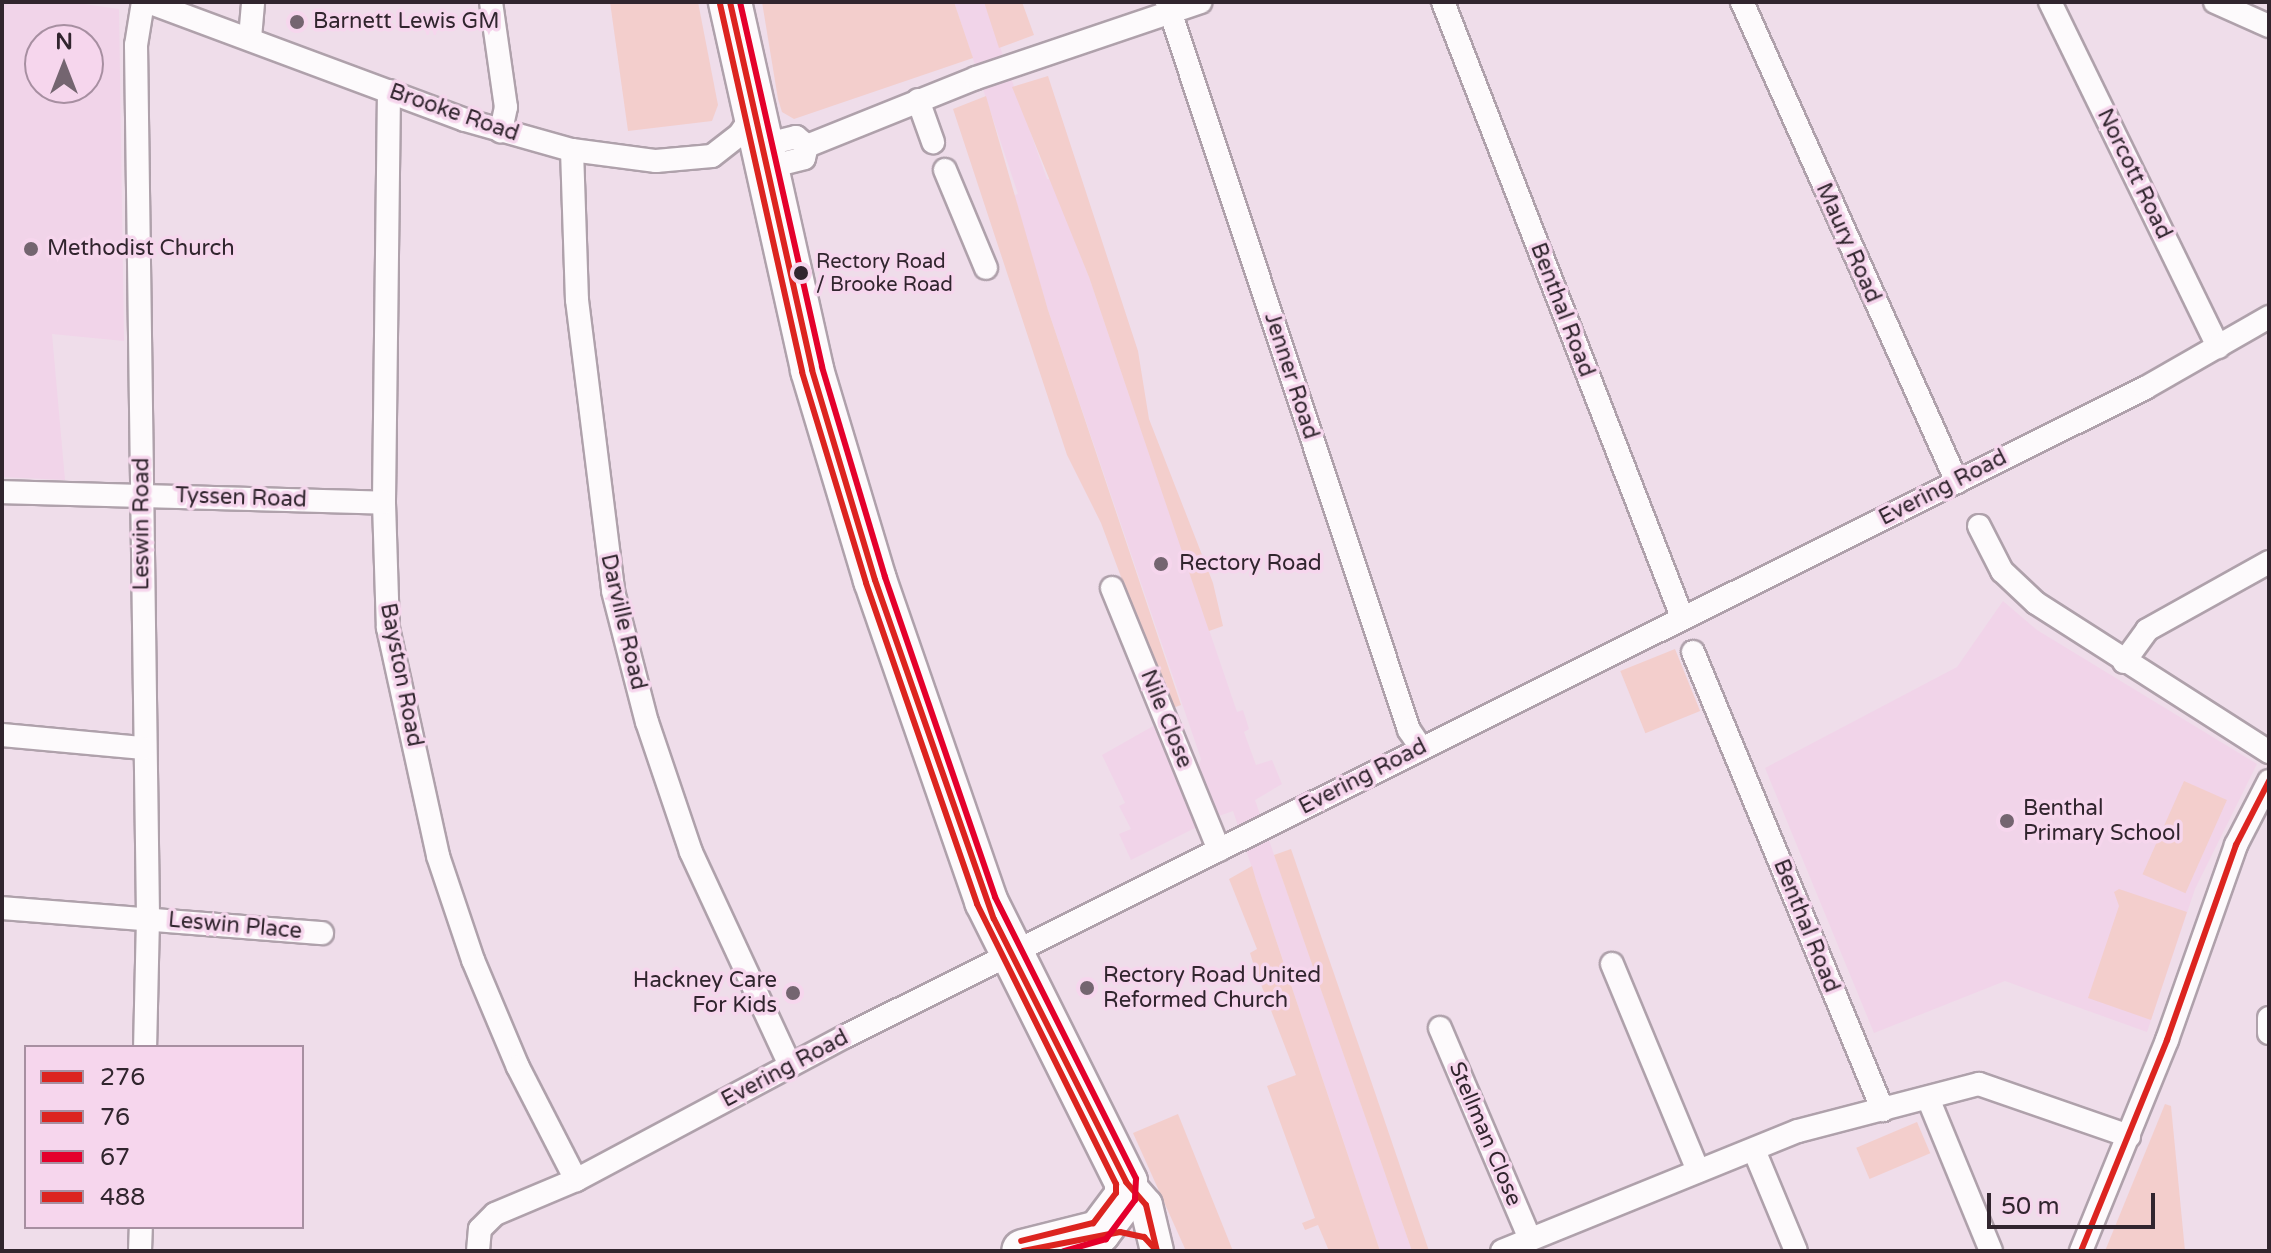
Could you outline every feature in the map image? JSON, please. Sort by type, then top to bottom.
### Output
[{"type":"highway","points":[[730,2],[812,370],[875,580],[986,901],[1126,1182],[1126,1196],[1099,1232],[1023,1251]]},
{"type":"street","name":"Brooke Road","points":[[145,2],[501,131],[572,150],[656,161],[712,156],[740,134],[762,142]]},
{"type":"street","name":"Leswin Road","points":[[145,2],[136,45],[143,748],[148,918],[145,1045]]},
{"type":"street","points":[[250,38],[253,2]]},
{"type":"street","points":[[491,2],[506,107],[501,131]]},
{"type":"street","points":[[762,142],[796,137],[807,146],[918,100],[1168,6],[1200,2]]},
{"type":"street","name":"Benthal Road","points":[[1443,2],[1682,617]]},
{"type":"street","name":"Maury Road","points":[[1742,2],[1957,482]]},
{"type":"street","name":"Norcott Road","points":[[2050,2],[2218,347]]},
{"type":"street","points":[[2215,2],[2269,26]]},
{"type":"street","name":"Jenner Road","points":[[1168,6],[1409,730],[1421,748]]},
{"type":"street","name":"Bayston Road","points":[[389,91],[384,503],[388,628],[438,856],[494,1013],[576,1180]]},
{"type":"street","points":[[918,100],[933,142]]},
{"type":"street","name":"Darville Road","points":[[572,150],[577,300],[613,591],[647,722],[691,852],[790,1065]]},
{"type":"street","points":[[945,170],[986,268]]},
{"type":"street","name":"Evering Road","points":[[478,1251],[480,1229],[495,1214],[576,1180],[790,1065],[1957,482],[2218,347],[2269,317]]},
{"type":"street","name":"Tyssen Road","points":[[2,492],[384,503]]},
{"type":"street","points":[[1979,526],[2002,571],[2061,622],[2269,752]]},
{"type":"street","points":[[2124,662],[2147,630],[2269,562]]},
{"type":"street","name":"Nile Close","points":[[1112,588],[1226,847]]},
{"type":"street","name":"Benthal Road","points":[[1693,652],[1883,1110]]},
{"type":"street","points":[[2,735],[143,748]]},
{"type":"street","points":[[2081,1251],[2129,1136],[2236,845],[2269,781]]},
{"type":"street","name":"Leswin Place","points":[[2,908],[322,933]]},
{"type":"street","points":[[1612,964],[1698,1171]]},
{"type":"street","points":[[2269,1018],[2269,1033]]},
{"type":"street","name":"Stellman Close","points":[[1440,1028],[1538,1242]]},
{"type":"street","points":[[1502,1251],[1538,1242],[1698,1171],[1833,1120],[1979,1084],[2129,1136]]},
{"type":"street","points":[[1928,1098],[1991,1251]]},
{"type":"street","points":[[1754,1150],[1796,1251]]},
{"type":"street","points":[[1126,1182],[1146,1205],[1156,1249]]},
{"type":"street","points":[[140,1251],[141,1229]]},
{"type":"street","points":[[1099,1232],[1135,1233],[1156,1249]]},
{"type":"shaded area","points":[[2,2],[70,2],[119,9],[124,341],[52,334],[65,480],[2,477]]},
{"type":"shaded area","points":[[610,2],[698,2],[718,105],[712,121],[628,131]]},
{"type":"shaded area","points":[[762,2],[954,2],[973,58],[794,119],[782,112],[778,99]]},
{"type":"shaded area","points":[[954,2],[984,2],[1047,179],[1051,179],[1089,277],[1237,712],[1243,710],[1249,729],[1244,732],[1256,765],[1272,760],[1282,784],[1255,800],[1412,1251],[1380,1251],[1233,811],[1213,818],[1198,768],[1201,759],[1048,310],[1013,196],[1018,194]]},
{"type":"shaded area","points":[[984,2],[1022,2],[1034,35],[999,48]]},
{"type":"shaded area","points":[[1048,76],[1138,351],[1149,419],[1213,583],[1223,626],[1209,631],[1089,277],[1012,87]]},
{"type":"shaded area","points":[[986,96],[1048,310],[1181,705],[1170,709],[1101,523],[1067,455],[953,109]]},
{"type":"shaded area","name":"Benthal Primary School","points":[[2003,601],[2037,630],[2257,764],[2195,889],[2147,1032],[2005,981],[1874,1033],[1765,768],[1957,667]]},
{"type":"shaded area","points":[[1675,649],[1700,711],[1645,733],[1620,671]]},
{"type":"shaded area","points":[[1155,725],[1201,825],[1131,860],[1119,834],[1131,829],[1119,806],[1125,803],[1102,755]]},
{"type":"shaded area","points":[[2184,781],[2227,800],[2185,893],[2143,874]]},
{"type":"shaded area","points":[[1291,849],[1429,1251],[1412,1251],[1274,855]]},
{"type":"shaded area","points":[[1252,866],[1380,1251],[1329,1251],[1318,1225],[1305,1230],[1302,1223],[1315,1218],[1267,1086],[1296,1075],[1255,969],[1250,953],[1257,949],[1229,879]]},
{"type":"shaded area","points":[[2119,889],[2187,912],[2151,1020],[2088,998],[2119,906],[2114,892]]},
{"type":"shaded area","points":[[2165,1104],[2171,1106],[2185,1251],[2105,1251]]},
{"type":"shaded area","points":[[1178,1114],[1233,1251],[1186,1251],[1133,1133]]},
{"type":"shaded area","points":[[1917,1122],[1930,1153],[1870,1179],[1856,1148]]},
{"type":"transit line","name":"276","points":[[730,2],[812,370],[875,580],[994,919],[1126,1182],[1146,1205],[1157,1251]]},
{"type":"transit line","name":"67","points":[[740,2],[822,367],[885,577],[995,897],[1136,1179],[1135,1200],[1106,1239],[1064,1251]]},
{"type":"transit line","name":"76","points":[[720,4],[802,372],[866,583],[977,904],[1116,1184],[1116,1193],[1093,1223],[1021,1241]]},
{"type":"transit line","name":"488","points":[[2081,1251],[2167,1040],[2236,845],[2269,781]]},
{"type":"transit line","name":"276","points":[[1023,1251],[1120,1232],[1144,1237],[1157,1251]]},
{"type":"place","name":"Barnett Lewis GM","points":[[297,22]]},
{"type":"place","name":"Methodist Church","points":[[31,249]]},
{"type":"place","name":"Rectory Road / Brooke Road","points":[[801,273]]},
{"type":"place","name":"Rectory Road","points":[[1161,564]]},
{"type":"place","name":"Benthal Primary School","points":[[2007,821]]},
{"type":"place","name":"Rectory Road United Reformed Church","points":[[1087,988]]},
{"type":"place","name":"Hackney Care For Kids","points":[[793,993]]}]
